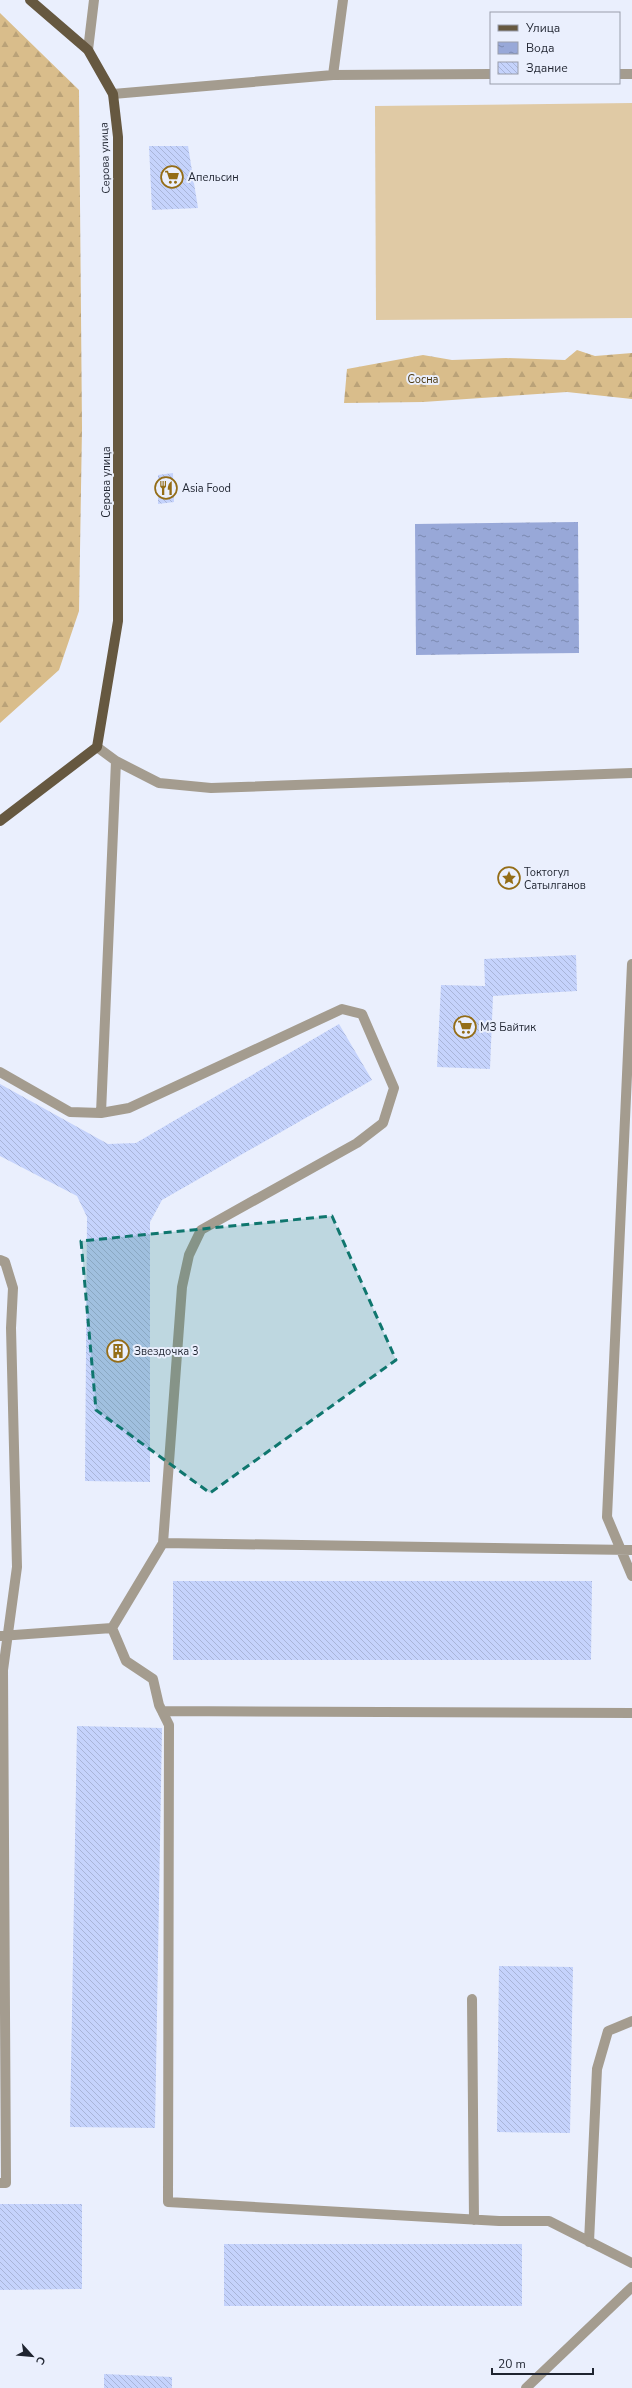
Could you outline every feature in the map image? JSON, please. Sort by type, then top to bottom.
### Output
[{"type":"main road","name":"Серова улица","points":[[30,0],[88,50],[113,94],[118,137],[118,621],[97,746]]},
{"type":"main road","points":[[0,821],[97,746]]},
{"type":"street","points":[[88,50],[94,0]]},
{"type":"street","points":[[333,75],[343,0]]},
{"type":"street","points":[[113,94],[333,75],[490,74]]},
{"type":"street","points":[[620,74],[632,74]]},
{"type":"street","points":[[97,746],[116,761],[159,783],[211,788],[632,773]]},
{"type":"street","points":[[101,1113],[116,761]]},
{"type":"street","points":[[632,964],[607,1517],[632,1576]]},
{"type":"street","points":[[0,1072],[70,1112],[101,1113],[129,1108],[342,1010],[362,1014],[394,1088],[383,1123],[357,1143],[201,1230],[189,1255],[182,1287],[163,1542],[112,1628]]},
{"type":"street","points":[[0,1260],[5,1262],[13,1288],[11,1328],[17,1567],[4,1635],[3,1670],[6,2183],[0,2183]]},
{"type":"street","points":[[163,1542],[632,1550]]},
{"type":"street","points":[[4,1635],[112,1628]]},
{"type":"street","points":[[112,1628],[126,1660],[153,1680],[162,1710],[169,1725],[168,2202],[474,2220],[549,2222],[632,2263]]},
{"type":"street","points":[[162,1710],[632,1713]]},
{"type":"street","points":[[472,1999],[474,2220]]},
{"type":"street","points":[[589,2242],[597,2069],[608,2031],[632,2021]]},
{"type":"street","points":[[526,2388],[632,2287]]},
{"type":"highlighted area","points":[[332,1216],[396,1360],[210,1493],[96,1410],[81,1241]]},
{"type":"green space","points":[[0,13],[79,90],[82,428],[79,611],[59,670],[0,723]]},
{"type":"green space","name":"Сосна","points":[[577,350],[595,356],[632,353],[632,399],[567,392],[423,402],[344,403],[347,369],[423,355],[452,360],[506,358],[565,360]]},
{"type":"shaded area","points":[[632,103],[632,318],[376,320],[375,106]]},
{"type":"water","points":[[578,522],[579,653],[416,655],[415,524]]},
{"type":"building","name":"Апельсин","points":[[149,146],[188,146],[198,208],[152,210]]},
{"type":"building","name":"Asia Food","points":[[173,473],[174,502],[158,504],[158,475]]},
{"type":"building","points":[[576,955],[577,991],[493,996],[490,1069],[437,1067],[441,985],[485,986],[484,959]]},
{"type":"building","name":"Звездочка 3","points":[[339,1024],[372,1080],[162,1200],[150,1222],[150,1482],[85,1481],[87,1217],[77,1196],[0,1156],[0,1084],[108,1144],[136,1143]]},
{"type":"building","points":[[173,1581],[592,1581],[591,1660],[173,1660]]},
{"type":"building","points":[[77,1726],[162,1728],[155,2128],[70,2127]]},
{"type":"building","points":[[499,1966],[573,1967],[570,2133],[497,2132]]},
{"type":"building","points":[[0,2204],[82,2204],[82,2289],[0,2290]]},
{"type":"building","points":[[224,2244],[522,2244],[522,2306],[224,2306]]},
{"type":"building","points":[[104,2374],[172,2377],[172,2388],[104,2388]]},
{"type":"place","name":"Апельсин","points":[[172,177]]},
{"type":"place","name":"Asia Food","points":[[166,488]]},
{"type":"place","name":"Токтогул Сатылганов","points":[[509,878]]},
{"type":"place","name":"МЗ Байтик","points":[[465,1027]]},
{"type":"place","name":"Звездочка 3","points":[[118,1351]]}]
